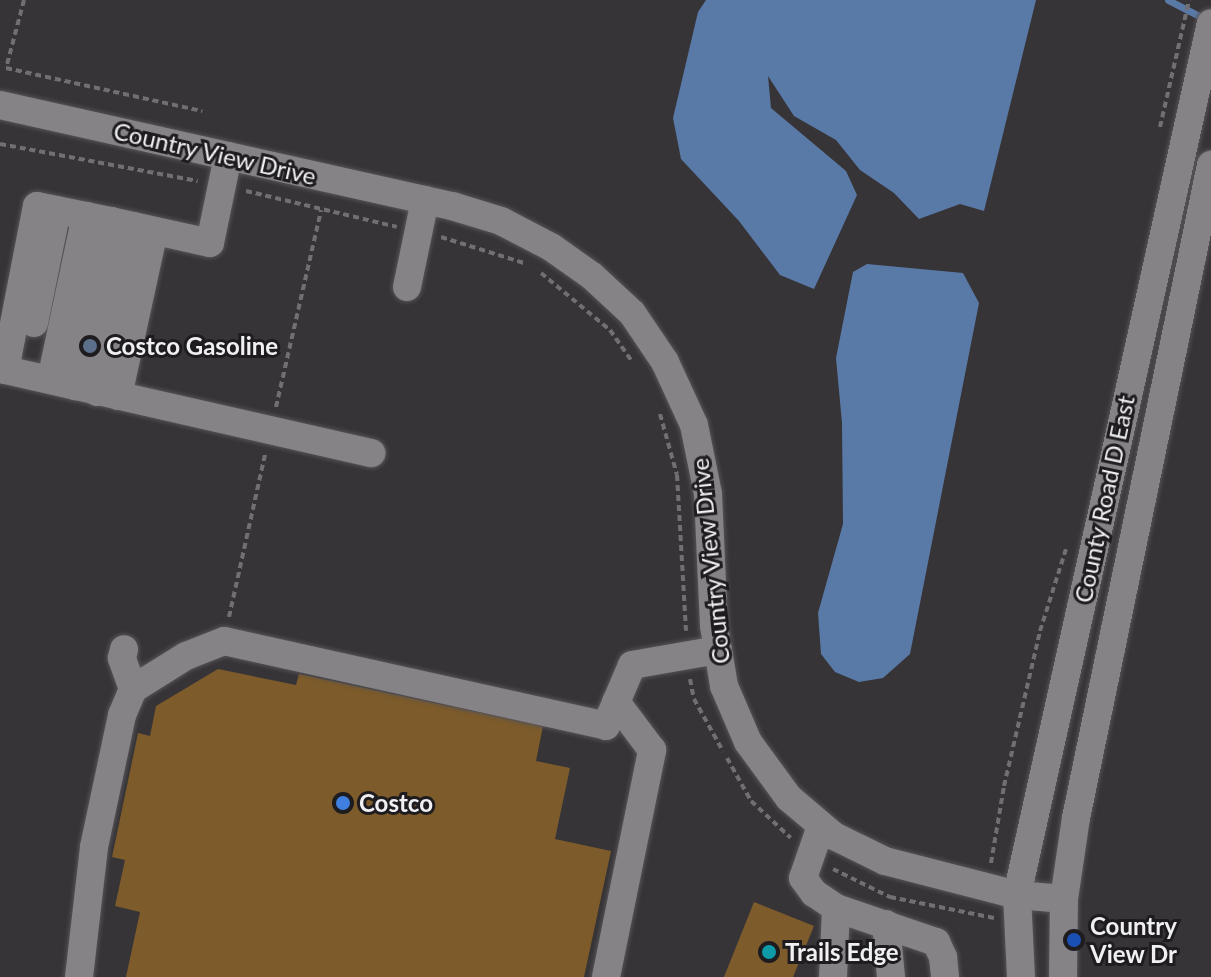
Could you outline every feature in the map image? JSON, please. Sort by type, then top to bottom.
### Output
[{"type":"street","name":"County Road D East","points":[[1021,977],[1004,891],[1211,23]]},
{"type":"street","name":"Country View Drive","points":[[0,105],[425,200],[501,221],[551,247],[592,276],[632,313],[665,362],[694,425],[708,494],[718,650],[724,686],[748,742],[789,798],[834,836],[885,861],[1004,891],[1064,899]]},
{"type":"street","points":[[228,156],[210,243],[57,210],[14,372],[371,453]]},
{"type":"street","name":"County Road D East","points":[[1063,977],[1064,899],[1076,818],[1211,165]]},
{"type":"street","points":[[407,287],[425,200]]},
{"type":"street","points":[[86,388],[121,223]]},
{"type":"street","points":[[86,388],[121,223]]},
{"type":"street","points":[[79,977],[94,847],[122,715],[133,689],[186,656],[224,641],[606,726],[632,665],[718,650]]},
{"type":"street","points":[[124,649],[122,658],[133,689]]},
{"type":"street","points":[[606,977],[627,887],[652,750],[616,702]]},
{"type":"street","points":[[821,826],[803,878],[814,893],[836,908],[936,942],[943,957],[945,977]]},
{"type":"street","points":[[833,977],[836,908]]},
{"type":"street","points":[[886,924],[891,977]]},
{"type":"path","points":[[24,0],[6,68],[202,111]]},
{"type":"path","points":[[1158,137],[1189,0]]},
{"type":"path","points":[[0,144],[222,186],[461,241],[532,265],[610,330],[636,366]]},
{"type":"path","points":[[657,405],[677,475],[687,655],[694,699],[751,801],[809,855],[890,897],[994,918]]},
{"type":"path","points":[[997,933],[994,918],[1004,891],[991,852],[1040,631],[1068,542]]},
{"type":"water","points":[[706,0],[1036,0],[984,211],[960,204],[919,219],[894,193],[860,170],[836,140],[794,116],[768,76],[771,108],[846,171],[857,195],[814,289],[780,275],[739,221],[681,159],[673,118],[698,12]]},
{"type":"water","points":[[867,264],[963,273],[979,303],[910,654],[883,678],[859,682],[835,672],[821,654],[818,613],[843,524],[842,423],[836,358],[853,272]]},
{"type":"building","name":"Costco","points":[[218,669],[296,685],[299,674],[543,726],[536,761],[570,768],[555,839],[611,851],[584,977],[126,977],[140,912],[115,906],[125,860],[112,857],[138,733],[150,736],[156,706]]},
{"type":"building","name":"Trails Edge","points":[[754,902],[814,926],[793,977],[724,977]]},
{"type":"waterway","points":[[1168,0],[1205,19]]},
{"type":"place","name":"Costco Gasoline","points":[[90,346]]},
{"type":"place","name":"Costco","points":[[343,803]]},
{"type":"place","name":"Country View Dr","points":[[1074,940]]},
{"type":"place","name":"Trails Edge","points":[[769,952]]}]
